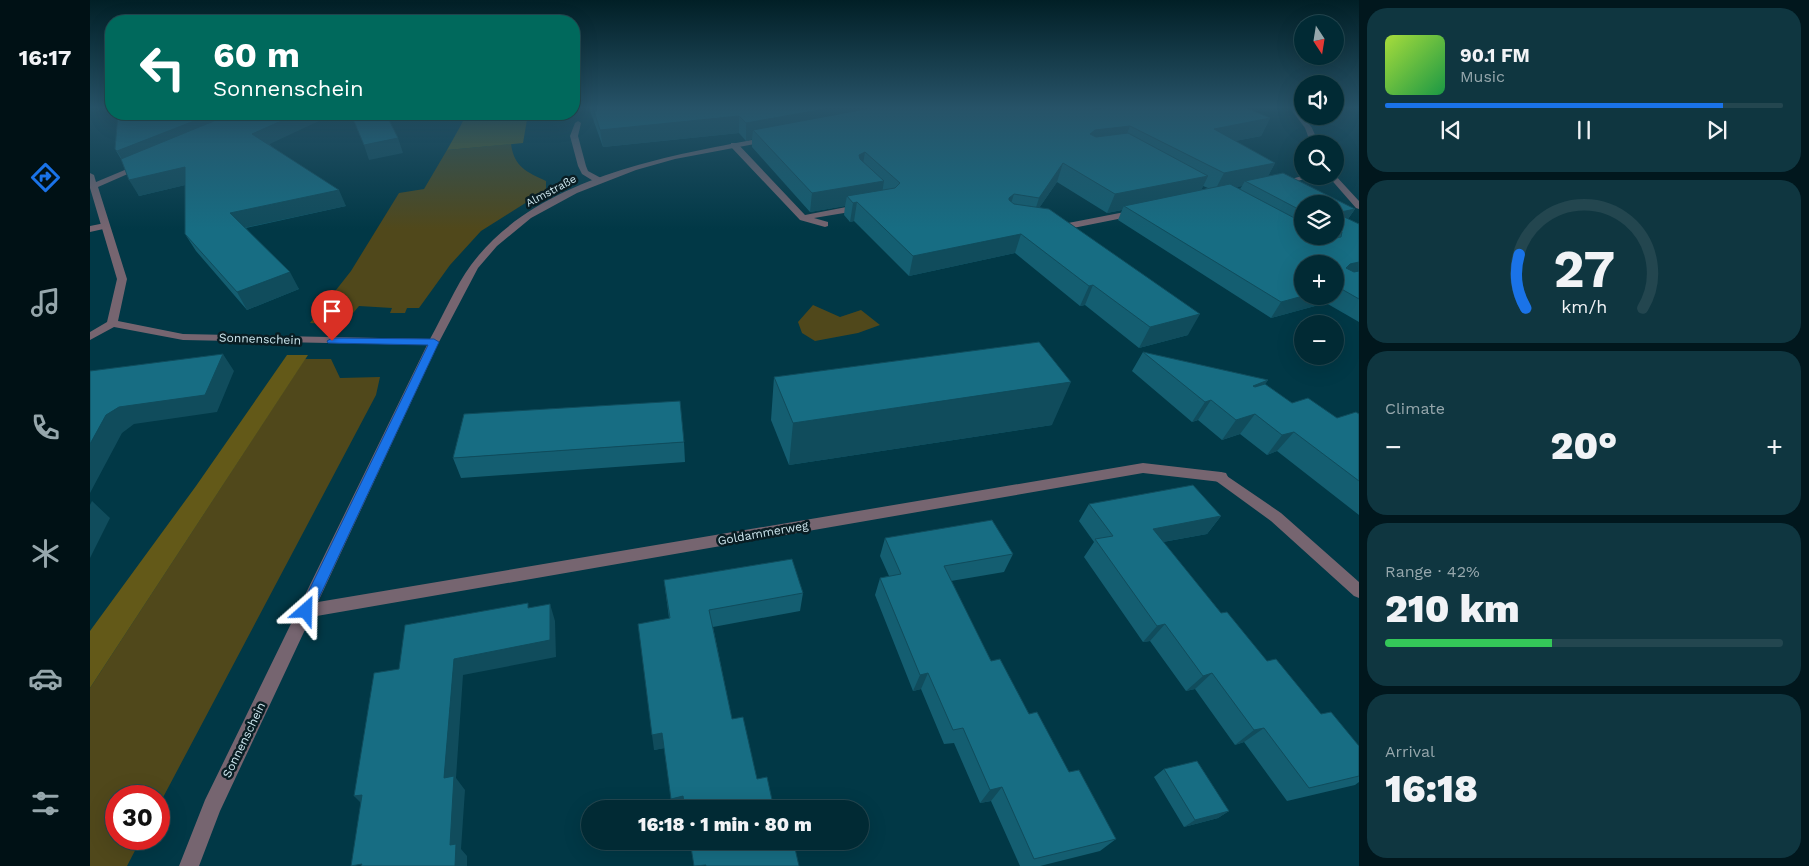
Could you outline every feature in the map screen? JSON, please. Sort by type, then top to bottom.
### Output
[{"type":"street","points":[[577,148],[582,166],[586,172],[598,180]]},
{"type":"street","name":"Almstraße","points":[[434,342],[474,267],[494,244],[528,216],[598,180],[658,161],[718,148]]},
{"type":"street","points":[[737,148],[803,218],[825,224]]},
{"type":"street","points":[[93,186],[154,162]]},
{"type":"street","points":[[90,175],[122,279],[112,323],[90,337]]},
{"type":"street","points":[[1269,185],[1294,180]]},
{"type":"street","points":[[1340,185],[1359,206]]},
{"type":"street","points":[[803,218],[871,206]]},
{"type":"street","points":[[1045,224],[1063,227],[1148,210]]},
{"type":"street","points":[[90,229],[105,226]]},
{"type":"street","name":"Sonnenschein","points":[[112,323],[183,337],[350,342],[434,342],[212,807],[188,866]]},
{"type":"street","name":"Goldammerweg","points":[[306,611],[1143,468],[1221,477],[1276,518],[1359,591]]},
{"type":"shaded area","points":[[512,148],[515,158],[522,168],[546,181],[546,190],[481,231],[450,265],[419,308],[407,308],[405,313],[390,313],[392,308],[359,306],[343,325],[310,323],[351,271],[399,193],[424,189],[447,150]]},
{"type":"shaded area","points":[[813,305],[840,317],[861,310],[880,325],[858,333],[815,341],[802,333],[798,322]]},
{"type":"shaded area","points":[[287,355],[308,355],[90,688],[90,631],[196,486]]},
{"type":"shaded area","points":[[305,359],[331,359],[340,378],[380,377],[376,395],[170,785],[105,785],[105,850],[135,850],[127,866],[90,866],[90,688]]},
{"type":"building","points":[[147,148],[274,148],[339,190],[230,213],[290,272],[237,292],[185,234],[185,167],[129,180],[121,159]]},
{"type":"building","points":[[770,148],[1157,148],[1208,176],[1115,194],[1063,163],[1039,198],[1014,194],[1009,200],[1014,204],[1049,209],[1200,314],[1150,327],[1093,285],[1089,286],[1021,234],[913,256],[857,202],[853,203],[847,196],[895,188],[900,183],[865,152],[859,155],[860,159],[884,181],[812,193]]},
{"type":"building","points":[[1175,148],[1249,148],[1275,163],[1224,173]]},
{"type":"building","points":[[1283,173],[1294,178],[1294,185],[1307,185],[1327,195],[1294,195],[1294,207],[1245,181]]},
{"type":"building","points":[[1230,184],[1294,218],[1294,245],[1344,245],[1344,217],[1359,224],[1359,262],[1350,264],[1346,268],[1354,272],[1359,271],[1359,299],[1344,290],[1344,255],[1294,255],[1294,298],[1281,302],[1124,206]]},
{"type":"building","points":[[1344,204],[1355,209],[1344,211]]},
{"type":"building","points":[[1039,342],[1071,382],[793,423],[774,377]]},
{"type":"building","points":[[1143,352],[1268,380],[1253,386],[1265,384],[1292,403],[1308,398],[1337,418],[1356,412],[1359,414],[1359,481],[1294,432],[1282,435],[1255,414],[1236,420],[1211,400],[1205,402]]},
{"type":"building","points":[[223,354],[205,395],[119,407],[106,415],[90,444],[90,371]]},
{"type":"building","points":[[680,401],[684,442],[453,458],[464,414]]},
{"type":"building","points":[[1193,485],[1221,516],[1153,529],[1221,613],[1227,612],[1267,661],[1276,659],[1321,714],[1331,712],[1359,746],[1359,776],[1309,788],[1264,728],[1254,730],[1212,673],[1203,676],[1165,624],[1157,626],[1095,539],[1113,536],[1089,504]]},
{"type":"building","points":[[992,520],[1013,554],[944,566],[991,661],[1000,659],[1029,714],[1037,712],[1069,772],[1079,770],[1116,839],[1034,859],[1002,787],[990,790],[963,728],[953,730],[928,673],[920,675],[880,578],[901,574],[885,538]]},
{"type":"building","points":[[792,559],[803,593],[709,610],[732,719],[743,717],[757,779],[767,777],[772,800],[684,800],[683,796],[671,799],[662,733],[652,735],[638,624],[670,618],[664,580]]},
{"type":"building","points":[[528,603],[528,608],[550,604],[550,640],[454,659],[444,778],[454,776],[450,845],[456,844],[455,866],[361,866],[362,864],[351,866],[362,795],[354,796],[374,673],[399,669],[405,625]]},
{"type":"building","points":[[1197,761],[1229,811],[1195,820],[1164,769]]},
{"type":"building","points":[[691,850],[795,850],[799,866],[706,865],[694,866]]},
{"type":"route","points":[[306,611],[434,342],[332,341]]}]
